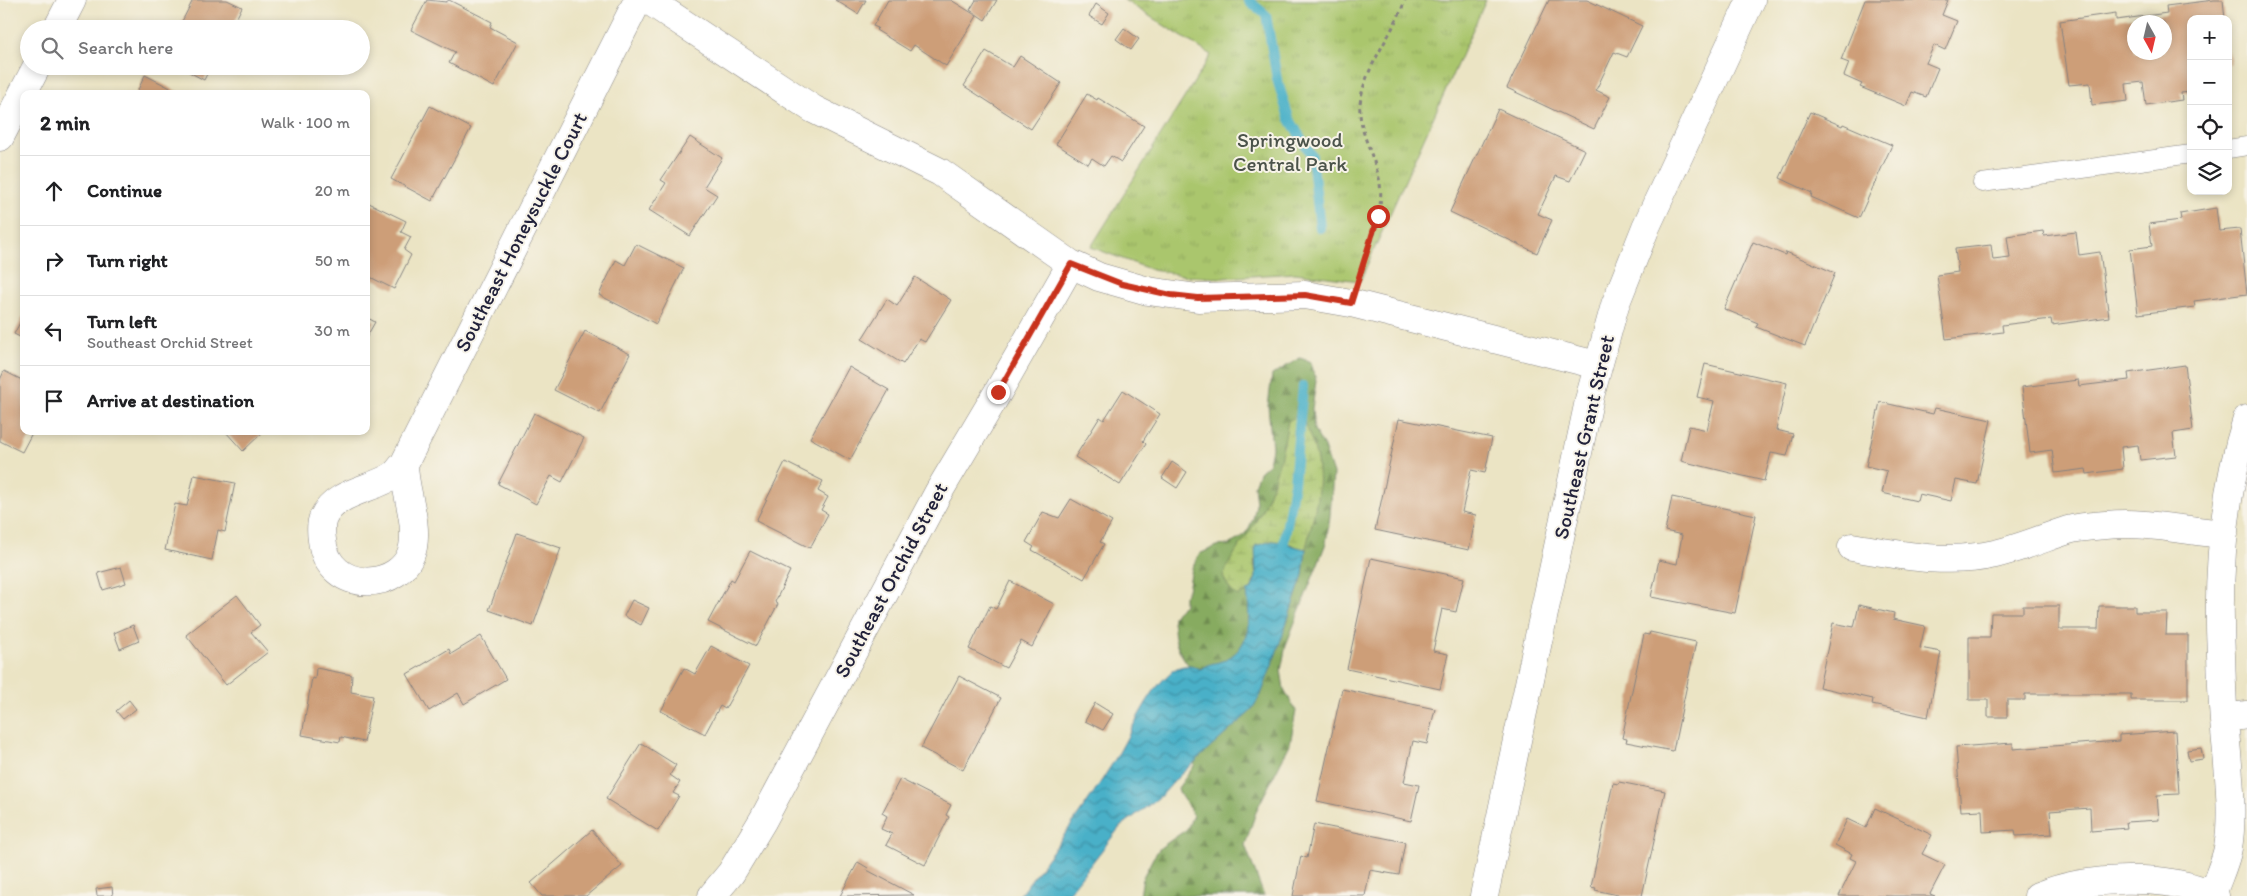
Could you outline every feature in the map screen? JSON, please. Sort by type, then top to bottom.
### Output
[{"type":"street","points":[[62,20],[72,0]]},
{"type":"street","name":"Southeast Honeysuckle Court","points":[[404,464],[638,0]]},
{"type":"street","points":[[648,0],[813,109],[940,172],[1071,264],[1122,284],[1171,295],[1198,298],[1305,295],[1351,303],[1597,365]]},
{"type":"street","name":"Southeast Grant Street","points":[[1484,896],[1597,365],[1615,305],[1646,227],[1751,0]]},
{"type":"street","points":[[24,90],[32,75]]},
{"type":"street","points":[[0,137],[20,99]]},
{"type":"street","name":"Southeast Orchid Street","points":[[712,896],[731,873],[763,820],[938,493],[1071,264]]},
{"type":"street","points":[[2038,896],[2052,890],[2143,879],[2180,883],[2214,895],[2228,848],[2235,716],[2220,652],[2220,577],[2224,534],[2239,444],[2247,419]]},
{"type":"street","points":[[1852,547],[1922,559],[1955,559],[1994,554],[2029,545],[2070,530],[2108,525],[2146,525],[2224,534]]},
{"type":"lane","points":[[2232,148],[2247,146]]},
{"type":"lane","points":[[1982,184],[2187,155]]},
{"type":"path","points":[[1351,303],[1373,236],[1381,194],[1375,165],[1364,133],[1360,104],[1369,74],[1400,14],[1405,0]]},
{"type":"green space","name":"Springwood Central Park","points":[[1124,0],[1486,0],[1360,281],[1295,273],[1221,278],[1188,276],[1152,270],[1091,247],[1211,55]]},
{"type":"green space","points":[[1300,358],[1311,362],[1316,381],[1312,409],[1314,430],[1324,447],[1333,474],[1326,543],[1286,645],[1281,670],[1284,689],[1296,711],[1290,744],[1257,809],[1245,845],[1264,896],[1140,896],[1143,877],[1153,858],[1160,848],[1187,829],[1193,815],[1178,788],[1194,766],[1197,753],[1196,674],[1178,647],[1174,635],[1173,617],[1176,611],[1184,605],[1184,596],[1188,590],[1192,568],[1199,554],[1217,546],[1228,545],[1241,538],[1248,530],[1253,519],[1256,504],[1254,485],[1259,472],[1269,463],[1272,448],[1268,406],[1272,375]]},
{"type":"green space","points":[[1300,414],[1314,448],[1319,479],[1317,499],[1306,549],[1298,548],[1284,541],[1254,561],[1256,577],[1251,590],[1238,596],[1231,591],[1223,577],[1231,560],[1260,514],[1270,492],[1288,421]]},
{"type":"water","points":[[1272,541],[1306,549],[1303,575],[1261,695],[1250,712],[1179,776],[1162,795],[1120,827],[1066,896],[1019,896],[1092,796],[1162,680],[1179,667],[1190,666],[1201,669],[1232,656],[1239,649],[1247,632],[1249,612],[1247,591],[1251,590],[1256,577],[1255,546]]},
{"type":"building","points":[[193,0],[227,0],[242,7],[236,20],[183,20]]},
{"type":"building","points":[[427,0],[446,2],[449,0],[492,22],[490,27],[518,42],[494,87],[449,63],[455,52],[411,30]]},
{"type":"building","points":[[835,0],[866,0],[858,14]]},
{"type":"building","points":[[888,0],[951,0],[977,16],[946,66],[914,45],[910,51],[876,30],[878,28],[873,26]]},
{"type":"building","points":[[976,0],[997,0],[985,20],[970,10]]},
{"type":"building","points":[[1549,0],[1587,0],[1642,26],[1627,57],[1614,52],[1596,90],[1610,97],[1594,129],[1507,88]]},
{"type":"building","points":[[1865,0],[1948,0],[1942,15],[1957,21],[1945,50],[1934,45],[1926,63],[1938,68],[1926,97],[1912,92],[1906,106],[1860,87],[1862,84],[1844,76],[1849,63],[1841,60]]},
{"type":"building","points":[[2223,0],[2225,15],[2187,15],[2187,92],[2181,93],[2182,100],[2146,105],[2143,82],[2126,84],[2128,101],[2092,105],[2090,83],[2069,85],[2060,21],[2116,13],[2116,20],[2127,18],[2127,60],[2172,60],[2172,15],[2152,15],[2167,13],[2166,6]]},
{"type":"building","points":[[1096,4],[1109,13],[1102,24],[1089,16]]},
{"type":"building","points":[[1124,28],[1139,39],[1131,50],[1116,39]]},
{"type":"building","points":[[986,51],[1013,67],[1020,56],[1061,83],[1031,129],[964,86]]},
{"type":"building","points":[[145,75],[174,90],[138,90]]},
{"type":"building","points":[[195,75],[206,75],[204,80]]},
{"type":"building","points":[[1087,94],[1097,100],[1098,98],[1144,126],[1121,162],[1111,156],[1104,166],[1092,158],[1088,164],[1056,144]]},
{"type":"building","points":[[430,106],[471,128],[432,201],[391,179]]},
{"type":"building","points":[[1498,109],[1585,150],[1570,181],[1556,176],[1538,214],[1552,220],[1537,253],[1450,212]]},
{"type":"building","points":[[1810,112],[1892,145],[1859,218],[1811,197],[1812,193],[1780,178]]},
{"type":"building","points":[[690,137],[722,158],[704,187],[717,195],[690,236],[649,210],[666,183],[661,180]]},
{"type":"building","points":[[370,203],[406,221],[401,232],[411,237],[404,250],[411,255],[394,289],[370,277]]},
{"type":"building","points":[[2216,208],[2219,231],[2240,229],[2247,294],[2194,301],[2195,307],[2138,314],[2130,249],[2152,246],[2149,224],[2181,220],[2180,214]]},
{"type":"building","points":[[2043,231],[2044,236],[2076,232],[2079,255],[2100,252],[2109,317],[2052,325],[2051,319],[2002,325],[2003,332],[1946,339],[1937,275],[1958,272],[1955,249],[1991,245],[1993,260],[2010,258],[2007,236]]},
{"type":"building","points":[[1753,242],[1785,255],[1786,252],[1835,273],[1805,346],[1756,327],[1758,323],[1724,309]]},
{"type":"building","points":[[636,244],[684,268],[656,324],[599,295],[616,260],[625,265]]},
{"type":"building","points":[[915,277],[951,300],[925,342],[919,339],[903,364],[862,339],[887,299],[897,306]]},
{"type":"building","points":[[370,319],[375,322],[370,331]]},
{"type":"building","points":[[20,323],[20,337],[14,334]]},
{"type":"building","points":[[585,331],[630,354],[600,413],[554,390]]},
{"type":"building","points":[[1705,364],[1787,383],[1776,430],[1793,434],[1787,456],[1771,453],[1764,481],[1681,461],[1689,426],[1707,430],[1714,401],[1697,397]]},
{"type":"building","points":[[2185,365],[2193,430],[2173,433],[2176,456],[2140,460],[2138,445],[2121,447],[2123,469],[2087,474],[2086,469],[2055,473],[2052,450],[2030,453],[2022,387],[2078,380],[2079,386],[2129,380],[2128,373]]},
{"type":"building","points":[[849,367],[889,390],[850,460],[810,438]]},
{"type":"building","points":[[4,371],[20,379],[20,435],[31,435],[22,452],[0,441],[0,380]]},
{"type":"building","points":[[1123,390],[1160,414],[1143,441],[1146,444],[1120,485],[1075,457],[1100,417],[1104,420]]},
{"type":"building","points":[[1880,402],[1933,414],[1935,408],[1991,420],[1977,484],[1956,480],[1951,501],[1919,494],[1917,501],[1882,493],[1887,471],[1866,466]]},
{"type":"building","points":[[534,413],[584,438],[562,482],[551,476],[536,504],[498,484]]},
{"type":"building","points":[[1399,419],[1492,438],[1485,473],[1471,470],[1462,512],[1476,515],[1469,550],[1375,530]]},
{"type":"building","points":[[229,435],[260,435],[243,451]]},
{"type":"building","points":[[785,462],[823,481],[818,491],[828,497],[821,510],[828,514],[810,548],[756,521]]},
{"type":"building","points":[[1172,462],[1187,472],[1177,488],[1162,478]]},
{"type":"building","points":[[194,475],[235,483],[225,532],[218,530],[212,560],[165,550],[175,504],[187,506]]},
{"type":"building","points":[[1672,497],[1756,515],[1735,613],[1651,597],[1659,560],[1677,564],[1682,535],[1665,531]]},
{"type":"building","points":[[1071,499],[1112,522],[1100,542],[1104,544],[1084,579],[1032,550],[1034,547],[1026,542],[1043,512],[1059,518]]},
{"type":"building","points":[[517,533],[561,548],[533,626],[489,610]]},
{"type":"building","points":[[750,551],[790,571],[775,602],[778,604],[756,646],[708,622],[731,579],[734,581]]},
{"type":"building","points":[[1371,558],[1464,578],[1456,612],[1442,609],[1433,651],[1448,654],[1440,689],[1347,669]]},
{"type":"building","points":[[121,567],[126,583],[103,590],[98,573]]},
{"type":"building","points":[[1010,581],[1054,604],[1032,647],[1021,641],[1006,668],[969,649],[990,606],[996,609]]},
{"type":"building","points":[[237,595],[260,625],[251,632],[268,652],[226,685],[186,635]]},
{"type":"building","points":[[632,600],[649,608],[641,625],[624,616]]},
{"type":"building","points":[[1859,605],[1894,613],[1893,619],[1925,626],[1920,648],[1941,652],[1928,717],[1872,705],[1873,699],[1819,687],[1833,623],[1854,627]]},
{"type":"building","points":[[2023,606],[2059,606],[2059,629],[2098,629],[2099,606],[2135,606],[2135,612],[2167,612],[2166,635],[2188,635],[2188,700],[2131,700],[2131,694],[2025,694],[2025,700],[2007,700],[2007,717],[1988,717],[1988,700],[1969,700],[1969,637],[1990,637],[1991,613],[2023,613]]},
{"type":"building","points":[[133,625],[139,641],[120,649],[114,633]]},
{"type":"building","points":[[1650,632],[1696,642],[1673,751],[1626,742],[1627,739],[1622,738],[1644,634],[1649,635]]},
{"type":"building","points":[[481,636],[506,679],[464,704],[458,693],[429,711],[407,674],[449,649],[451,654]]},
{"type":"building","points":[[711,646],[749,666],[725,709],[720,706],[705,734],[661,711],[684,668],[695,674]]},
{"type":"building","points":[[316,668],[352,675],[351,692],[373,696],[364,742],[341,737],[340,742],[302,735],[312,678],[315,679]]},
{"type":"building","points":[[959,676],[1001,698],[963,770],[921,748]]},
{"type":"building","points":[[1342,689],[1435,709],[1427,744],[1413,741],[1404,782],[1419,785],[1411,821],[1317,801]]},
{"type":"building","points":[[129,700],[136,709],[123,719],[116,711]]},
{"type":"building","points":[[1095,703],[1113,714],[1103,730],[1085,721]]},
{"type":"building","points":[[2175,731],[2179,794],[2157,795],[2159,820],[2126,822],[2127,828],[2091,831],[2090,808],[2050,811],[2052,834],[2016,836],[2015,830],[1983,832],[1982,810],[1961,811],[1956,747],[2013,743],[2013,749],[2119,741],[2119,735]]},
{"type":"building","points":[[641,743],[676,765],[670,775],[680,782],[673,793],[679,796],[658,831],[606,799]]},
{"type":"building","points":[[2201,748],[2203,759],[2189,761],[2187,750]]},
{"type":"building","points":[[900,779],[951,805],[946,815],[949,817],[925,865],[886,845],[892,834],[881,829],[887,816],[882,813]]},
{"type":"building","points":[[1619,782],[1665,791],[1642,896],[1622,896],[1595,890],[1596,888],[1591,887],[1613,783],[1618,784]]},
{"type":"building","points":[[1875,808],[1932,835],[1922,854],[1945,865],[1930,894],[1935,896],[1839,896],[1856,861],[1850,858],[1852,854],[1835,845],[1847,819],[1866,828]]},
{"type":"building","points":[[1314,824],[1405,842],[1399,875],[1370,870],[1365,896],[1293,896],[1301,856],[1307,858]]},
{"type":"building","points":[[592,830],[622,866],[586,896],[542,896],[531,883]]},
{"type":"building","points":[[858,862],[868,868],[867,870],[914,895],[840,896]]},
{"type":"building","points":[[112,887],[113,896],[97,896],[96,889]]},
{"type":"waterway","points":[[1248,0],[1266,15],[1277,79],[1289,118],[1312,156],[1320,228]]},
{"type":"waterway","points":[[1282,554],[1294,483],[1303,386]]},
{"type":"route","points":[[998,392],[1071,264],[1099,277],[1148,291],[1171,295],[1198,298],[1230,298],[1258,295],[1305,295],[1351,303],[1378,216]]}]
